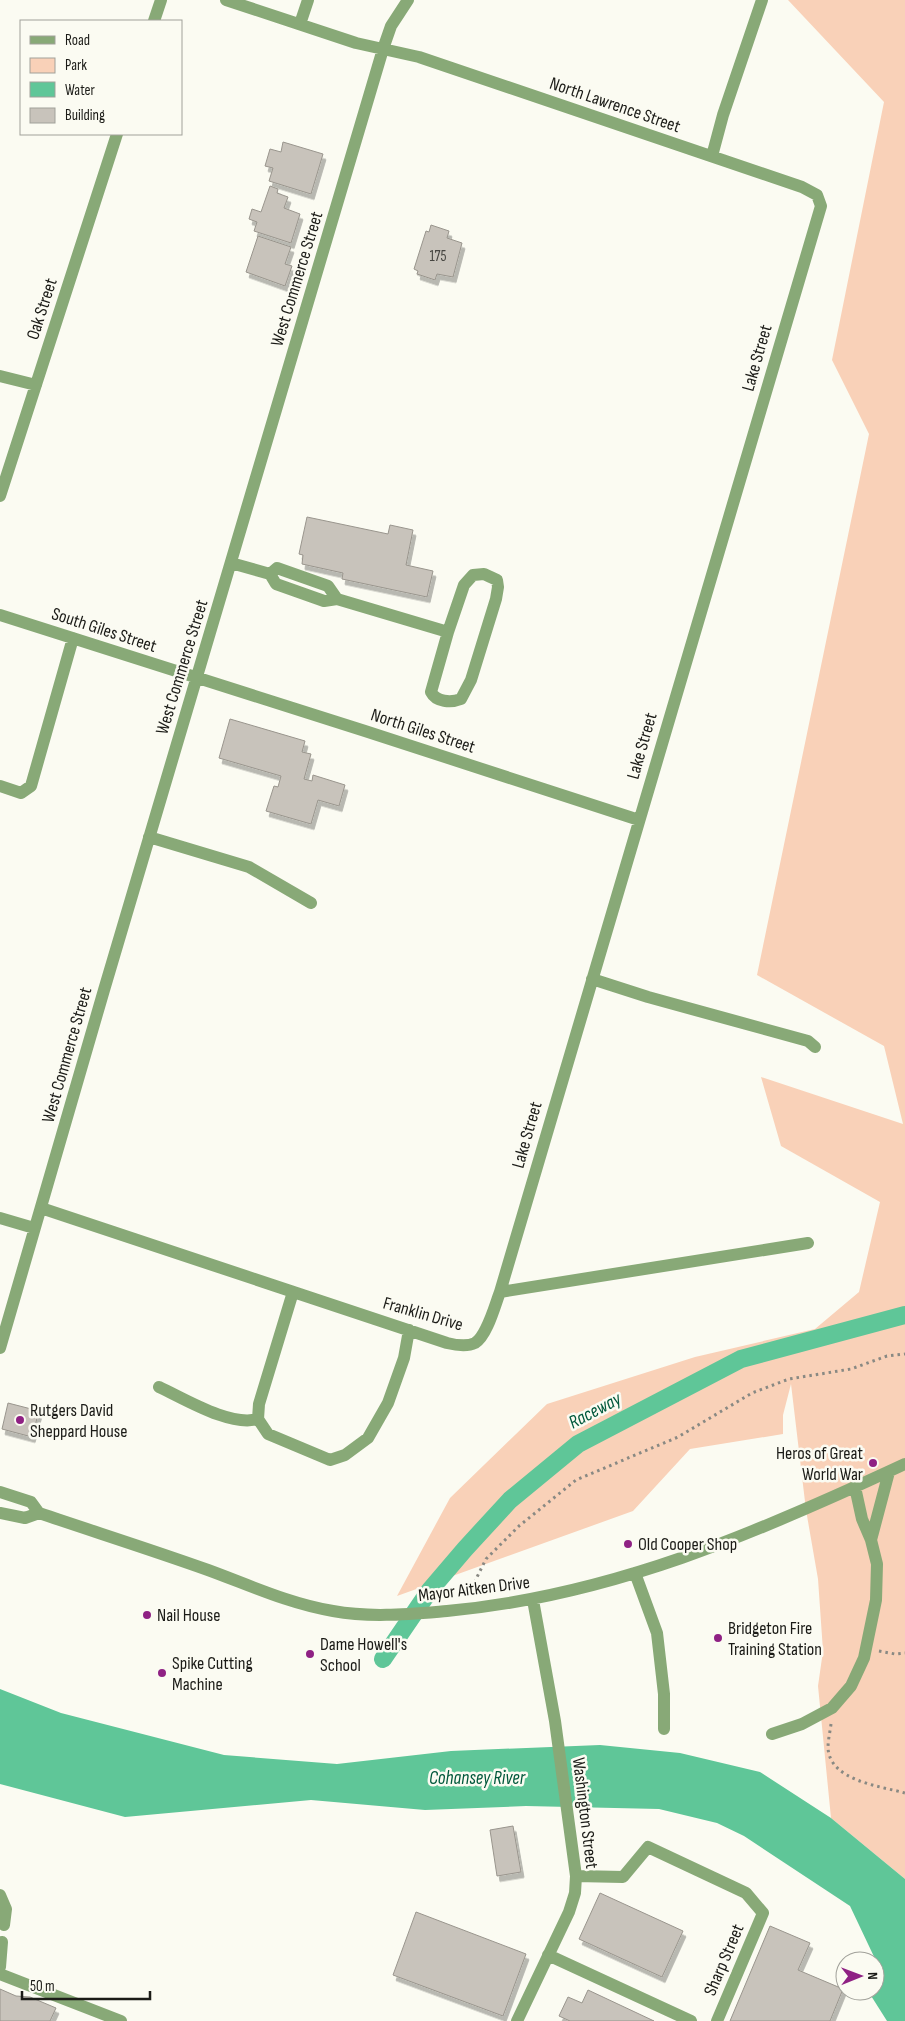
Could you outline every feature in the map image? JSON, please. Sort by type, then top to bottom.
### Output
[{"type":"street","points":[[154,20],[161,0]]},
{"type":"street","name":"North Lawrence Street","points":[[226,0],[356,43],[419,57],[812,191],[820,201],[820,211]]},
{"type":"street","points":[[300,24],[308,0]]},
{"type":"street","name":"West Commerce Street","points":[[0,1348],[149,837],[383,49],[391,26],[408,0]]},
{"type":"street","points":[[712,156],[723,115],[762,0]]},
{"type":"street","name":"Oak Street","points":[[0,496],[117,135]]},
{"type":"street","name":"Lake Street","points":[[500,1292],[820,211]]},
{"type":"street","points":[[0,376],[36,385]]},
{"type":"street","points":[[231,563],[270,574],[276,584],[324,601],[337,599],[448,632]]},
{"type":"street","points":[[270,574],[277,568],[328,586],[337,599]]},
{"type":"street","points":[[484,574],[497,580],[496,599],[471,680],[461,699],[455,702],[441,700],[433,696],[431,692],[448,632],[464,585],[473,575],[484,574]]},
{"type":"street","points":[[294,590],[298,576]]},
{"type":"street","name":"South Giles Street","points":[[0,615],[197,678]]},
{"type":"street","points":[[0,786],[21,793],[31,786],[73,638]]},
{"type":"street","name":"North Giles Street","points":[[197,678],[639,820]]},
{"type":"street","points":[[149,837],[249,867],[310,903]]},
{"type":"street","points":[[592,978],[648,997],[808,1041],[815,1047]]},
{"type":"street","name":"Franklin Drive","points":[[41,1208],[456,1345],[476,1342],[491,1317],[500,1292]]},
{"type":"street","points":[[0,1218],[34,1228]]},
{"type":"street","points":[[500,1292],[808,1243]]},
{"type":"street","points":[[293,1292],[259,1404],[258,1419],[268,1434],[330,1460],[345,1455],[368,1438],[388,1403],[404,1358],[409,1330]]},
{"type":"street","points":[[159,1387],[228,1417],[248,1422],[258,1419]]},
{"type":"street","name":"Mayor Aitken Drive","points":[[0,1492],[31,1502],[39,1513],[316,1608],[356,1614],[401,1614],[472,1609],[532,1600],[635,1573],[696,1554],[791,1517],[905,1464]]},
{"type":"street","points":[[871,1540],[888,1472]]},
{"type":"street","points":[[772,1734],[802,1724],[832,1708],[850,1686],[864,1658],[876,1600],[877,1564],[871,1540],[862,1519],[855,1487]]},
{"type":"street","name":"Mayor Aitken Drive","points":[[0,1513],[25,1518],[39,1513]]},
{"type":"street","points":[[635,1573],[657,1633],[664,1694],[664,1729]]},
{"type":"street","name":"Washington Street","points":[[517,2021],[569,1912],[575,1893],[576,1876],[555,1721],[532,1600]]},
{"type":"street","name":"Sharp Street","points":[[576,1876],[623,1877],[648,1846],[746,1893],[763,1913],[717,2021]]},
{"type":"street","points":[[0,1895],[6,1909],[4,1925]]},
{"type":"street","points":[[0,1967],[2,1942]]},
{"type":"street","points":[[548,1955],[691,2021]]},
{"type":"street","points":[[0,1974],[121,2021]]},
{"type":"path","points":[[472,1609],[472,1585],[486,1559],[519,1526],[576,1480],[678,1437],[752,1393],[789,1379],[851,1369],[887,1356],[905,1354]]},
{"type":"path","points":[[867,1648],[894,1654],[905,1653]]},
{"type":"path","points":[[832,1708],[828,1749],[836,1767],[849,1777],[905,1793]]},
{"type":"green space","points":[[788,0],[905,0],[905,1879],[831,1818],[818,1686],[823,1651],[818,1579],[806,1510],[791,1384],[783,1415],[783,1434],[690,1449],[633,1511],[397,1596],[450,1498],[547,1404],[695,1357],[815,1329],[859,1292],[880,1202],[781,1146],[761,1077],[903,1124],[884,1046],[757,975],[869,434],[832,360],[884,102]]},
{"type":"water","name":"Cohansey River","points":[[0,1689],[61,1713],[224,1755],[337,1764],[451,1751],[600,1745],[680,1753],[760,1772],[831,1818],[905,1879],[905,2021],[887,2021],[874,2001],[885,2001],[885,1951],[871,1951],[850,1906],[744,1836],[717,1823],[659,1809],[526,1806],[425,1810],[311,1800],[125,1817],[0,1784]]},
{"type":"building","points":[[283,142],[323,154],[311,194],[269,181],[273,168],[265,166],[270,149],[281,152]]},
{"type":"building","points":[[270,186],[278,189],[277,193],[288,197],[284,208],[300,214],[291,243],[254,231],[257,222],[249,219],[252,209],[261,212]]},
{"type":"building","points":[[431,225],[449,231],[447,238],[462,243],[453,277],[437,274],[435,280],[417,274],[418,271],[414,269],[426,231],[429,232]]},
{"type":"building","points":[[258,236],[291,247],[285,264],[292,266],[285,286],[246,272]]},
{"type":"building","points":[[307,517],[388,534],[390,525],[413,530],[406,565],[433,571],[427,597],[342,579],[343,573],[302,564],[303,555],[299,554]]},
{"type":"building","points":[[230,719],[305,741],[302,752],[311,754],[304,779],[312,781],[313,775],[345,785],[339,806],[318,800],[311,824],[266,811],[274,786],[278,787],[281,776],[219,758]]},
{"type":"building","name":"Rutgers David Sheppard House","points":[[8,1403],[39,1411],[32,1437],[2,1429]]},
{"type":"building","points":[[513,1826],[521,1872],[497,1876],[490,1830]]},
{"type":"building","points":[[600,1893],[683,1931],[662,1977],[579,1939]]},
{"type":"building","points":[[416,1912],[526,1954],[503,2016],[393,1975]]},
{"type":"building","points":[[770,1926],[810,1943],[798,1970],[835,1986],[835,2001],[838,2001],[830,2021],[730,2021]]},
{"type":"building","points":[[0,1989],[16,1996],[30,1997],[56,2008],[50,2021],[0,2021]]},
{"type":"building","points":[[588,1990],[654,2021],[570,2021],[559,2016],[568,1997],[582,2003]]},
{"type":"waterway","name":"Raceway","points":[[383,1659],[430,1590],[465,1549],[510,1500],[578,1444],[741,1359],[905,1315]]},
{"type":"place","name":"Rutgers David Sheppard House","points":[[20,1420]]},
{"type":"place","name":"Heros of Great World War","points":[[873,1463]]},
{"type":"place","name":"Old Cooper Shop","points":[[628,1544]]},
{"type":"place","name":"Nail House","points":[[147,1615]]},
{"type":"place","name":"Bridgeton Fire Training Station","points":[[718,1638]]},
{"type":"place","name":"Dame Howell's School","points":[[310,1654]]},
{"type":"place","name":"Spike Cutting Machine","points":[[162,1673]]}]
